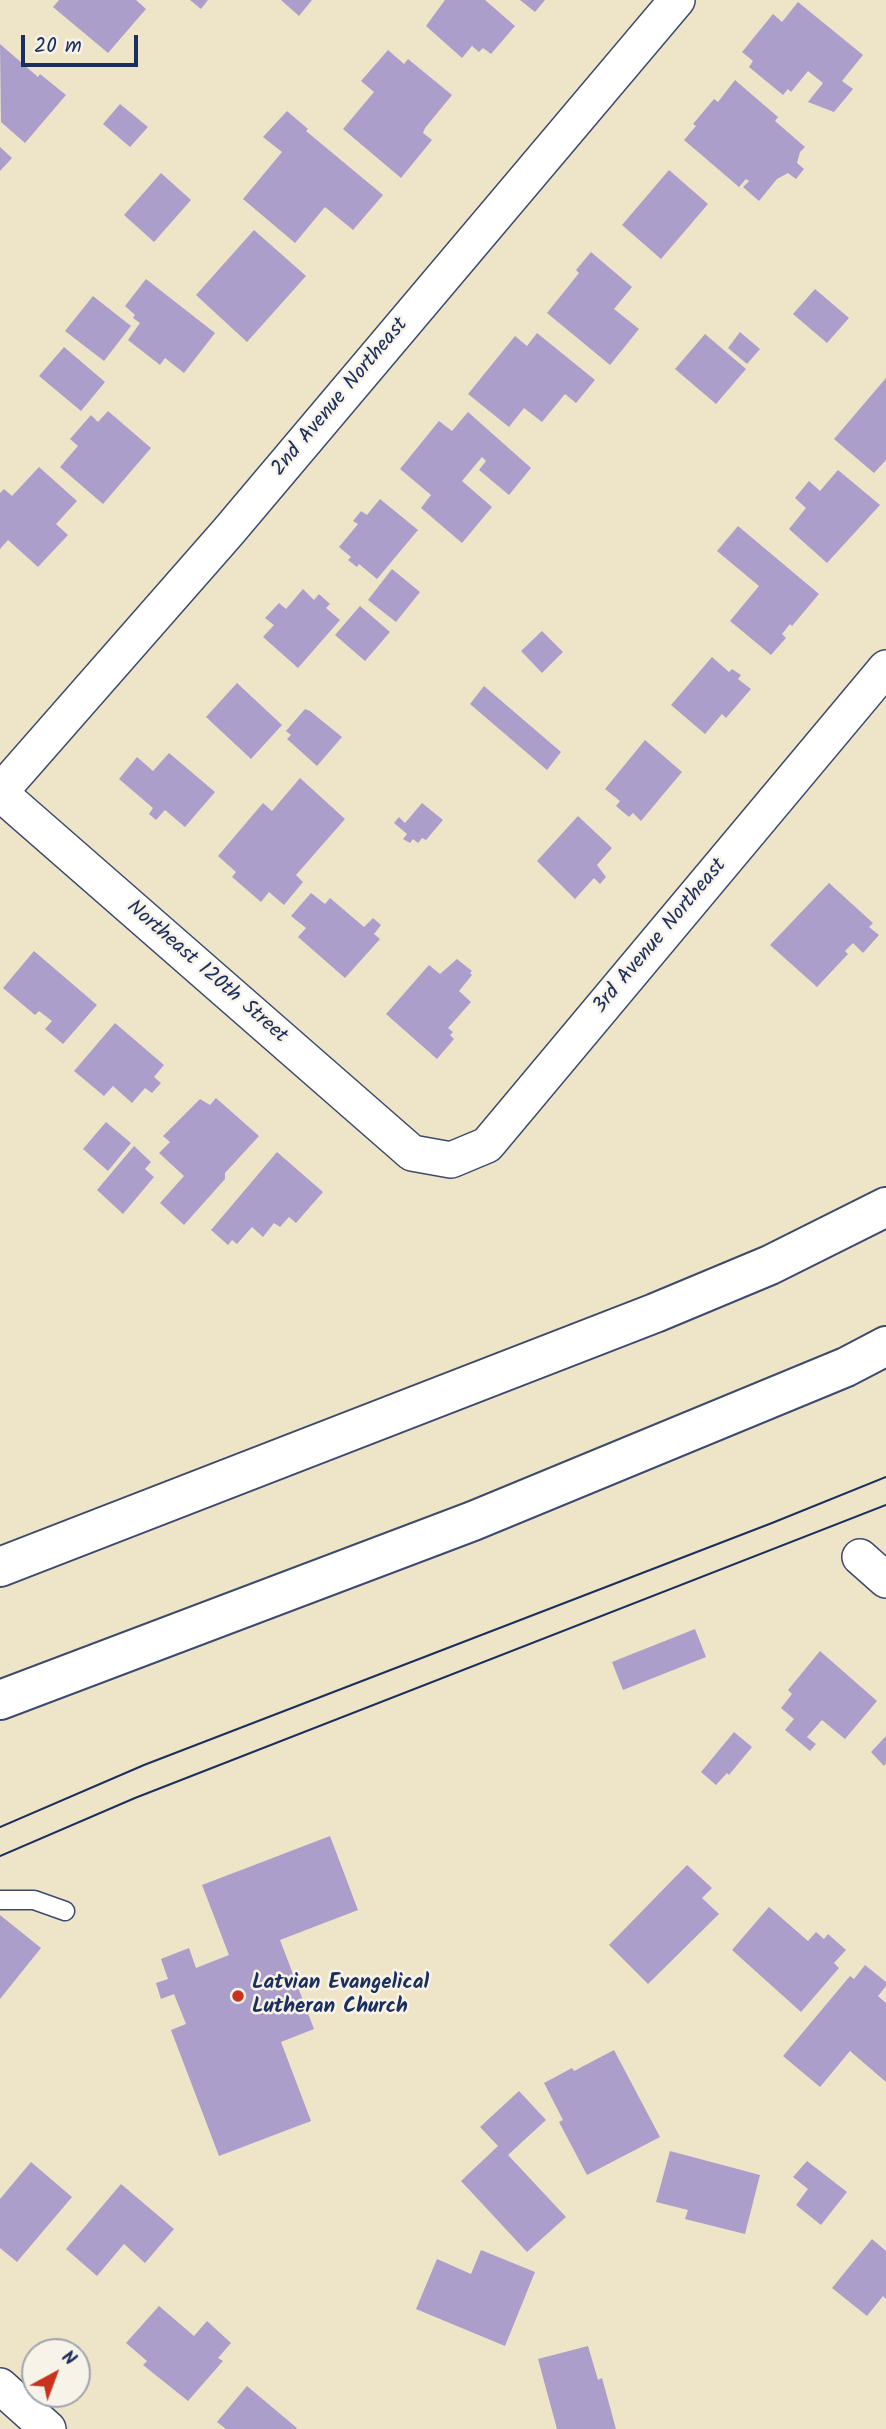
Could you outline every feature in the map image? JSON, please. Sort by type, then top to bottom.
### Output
[{"type":"highway","points":[[0,1567],[655,1313],[771,1265],[886,1207]]},
{"type":"highway","points":[[0,1700],[474,1521],[846,1367],[886,1346]]},
{"type":"street","name":"2nd Avenue Northeast","points":[[0,793],[228,531],[677,0]]},
{"type":"street","name":"3rd Avenue Northeast","points":[[412,1153],[451,1160],[487,1144],[886,668]]},
{"type":"street","name":"Northeast 120th Street","points":[[0,793],[412,1153]]},
{"type":"street","points":[[860,1557],[886,1580]]},
{"type":"street","points":[[0,2386],[48,2429]]},
{"type":"lane","points":[[0,1900],[34,1900],[65,1910]]},
{"type":"building","points":[[59,0],[136,0],[146,9],[108,53],[53,7]]},
{"type":"building","points":[[190,0],[208,0],[201,9]]},
{"type":"building","points":[[281,0],[312,0],[299,16]]},
{"type":"building","points":[[445,0],[485,0],[515,26],[491,54],[483,48],[479,52],[472,46],[462,58],[426,26]]},
{"type":"building","points":[[520,0],[545,0],[535,12]]},
{"type":"building","points":[[798,2],[863,55],[842,81],[853,89],[834,112],[808,102],[823,83],[808,71],[791,92],[788,89],[783,95],[749,67],[753,61],[742,52],[773,14],[782,22]]},
{"type":"building","points":[[0,44],[38,77],[40,74],[66,95],[25,143],[1,122]]},
{"type":"building","points":[[388,50],[404,64],[408,59],[452,95],[425,128],[423,133],[432,140],[401,178],[343,129],[374,92],[361,81]]},
{"type":"building","points":[[735,80],[778,117],[775,121],[805,147],[800,152],[797,163],[804,169],[796,179],[788,173],[777,179],[759,201],[743,187],[749,181],[746,179],[739,187],[684,140],[696,126],[693,124],[714,99],[718,102]]},
{"type":"building","points":[[120,104],[148,127],[130,147],[103,124]]},
{"type":"building","points":[[287,111],[308,129],[306,131],[383,195],[353,230],[325,207],[295,243],[243,199],[282,152],[263,137]]},
{"type":"building","points":[[0,147],[12,158],[0,171]]},
{"type":"building","points":[[669,170],[708,204],[661,259],[622,225]]},
{"type":"building","points":[[161,173],[191,200],[154,242],[124,215]]},
{"type":"building","points":[[254,230],[306,276],[247,342],[196,295]]},
{"type":"building","points":[[591,252],[632,287],[614,309],[639,329],[610,365],[547,313],[579,273],[576,270]]},
{"type":"building","points":[[146,279],[215,333],[184,373],[165,358],[160,365],[128,340],[140,323],[125,306]]},
{"type":"building","points":[[815,289],[849,318],[827,343],[793,314]]},
{"type":"building","points":[[93,296],[131,326],[104,361],[65,331]]},
{"type":"building","points":[[740,332],[760,349],[747,364],[728,348]]},
{"type":"building","points":[[537,333],[595,380],[576,403],[565,394],[542,422],[524,408],[509,427],[468,394],[515,336],[527,346]]},
{"type":"building","points":[[705,334],[746,369],[716,404],[675,369]]},
{"type":"building","points":[[64,347],[105,382],[81,411],[39,376]]},
{"type":"building","points":[[886,378],[886,460],[874,473],[834,439]]},
{"type":"building","points":[[108,411],[151,448],[103,504],[60,467],[78,446],[70,439],[91,415],[98,422]]},
{"type":"building","points":[[468,412],[531,468],[509,495],[479,470],[486,461],[482,457],[462,481],[492,507],[462,543],[421,508],[431,495],[400,469],[439,421],[452,431]]},
{"type":"building","points":[[39,467],[77,501],[56,524],[68,535],[38,567],[8,540],[0,549],[0,493],[4,489],[12,496]]},
{"type":"building","points":[[838,470],[880,505],[827,563],[789,529],[806,508],[795,498],[809,481],[820,491]]},
{"type":"building","points":[[380,499],[418,530],[377,579],[359,564],[357,567],[348,560],[351,557],[339,547],[358,524],[353,521],[361,511],[367,515]]},
{"type":"building","points":[[738,526],[819,594],[782,634],[786,638],[771,655],[730,621],[759,586],[717,551]]},
{"type":"building","points":[[392,569],[420,592],[396,622],[368,600]]},
{"type":"building","points":[[303,589],[314,600],[319,594],[330,604],[326,608],[340,620],[298,668],[263,637],[274,625],[265,618],[279,603],[286,609]]},
{"type":"building","points":[[360,606],[390,632],[365,661],[335,635]]},
{"type":"building","points":[[542,631],[563,652],[542,673],[521,651]]},
{"type":"building","points":[[712,657],[729,672],[732,669],[741,675],[738,679],[751,689],[726,718],[722,714],[705,734],[671,705]]},
{"type":"building","points":[[237,683],[282,725],[251,759],[206,717]]},
{"type":"building","points":[[484,686],[561,752],[547,770],[470,704]]},
{"type":"building","points":[[305,709],[342,737],[317,766],[287,739],[291,735],[286,731]]},
{"type":"building","points":[[645,740],[682,772],[641,821],[633,813],[629,817],[616,806],[620,801],[605,789]]},
{"type":"building","points":[[169,753],[215,792],[185,827],[165,810],[156,820],[149,814],[153,808],[119,779],[137,757],[153,771]]},
{"type":"building","points":[[300,778],[345,819],[296,875],[303,882],[284,905],[269,892],[261,902],[232,877],[236,872],[218,856],[263,803],[272,811]]},
{"type":"building","points":[[422,803],[443,820],[426,840],[422,838],[418,843],[413,839],[410,843],[403,839],[407,834],[394,823],[399,817],[405,823]]},
{"type":"building","points":[[578,816],[612,848],[597,865],[606,877],[600,884],[594,878],[575,899],[537,861]]},
{"type":"building","points":[[829,883],[873,923],[869,927],[879,935],[863,953],[853,943],[845,951],[848,954],[817,987],[770,945]]},
{"type":"building","points":[[311,893],[325,904],[330,898],[364,927],[373,918],[381,925],[374,934],[380,939],[345,978],[298,937],[306,928],[291,916]]},
{"type":"building","points":[[34,951],[97,1005],[63,1044],[45,1029],[52,1021],[39,1011],[35,1015],[3,988]]},
{"type":"building","points":[[457,959],[472,971],[472,975],[459,991],[471,1002],[448,1028],[453,1032],[450,1035],[454,1039],[437,1059],[386,1014],[429,965],[440,974]]},
{"type":"building","points":[[115,1023],[164,1065],[154,1077],[161,1083],[152,1093],[145,1088],[132,1103],[113,1086],[104,1096],[74,1071]]},
{"type":"building","points":[[216,1098],[259,1136],[225,1173],[225,1179],[184,1225],[160,1203],[184,1176],[159,1153],[170,1142],[163,1136],[200,1099],[210,1105]]},
{"type":"building","points":[[106,1122],[131,1143],[108,1171],[83,1149]]},
{"type":"building","points":[[134,1146],[151,1162],[145,1169],[154,1177],[123,1214],[97,1190]]},
{"type":"building","points":[[277,1152],[323,1192],[296,1223],[289,1217],[280,1227],[274,1223],[263,1237],[252,1227],[237,1244],[232,1240],[228,1245],[211,1230]]},
{"type":"building","points":[[695,1629],[706,1657],[623,1690],[612,1662]]},
{"type":"building","points":[[820,1651],[877,1701],[845,1739],[822,1720],[807,1737],[816,1744],[810,1751],[785,1730],[794,1719],[781,1708],[792,1694],[788,1690]]},
{"type":"building","points":[[734,1732],[752,1747],[729,1775],[727,1773],[716,1785],[701,1772]]},
{"type":"building","points":[[886,1736],[886,1763],[884,1766],[871,1752]]},
{"type":"building","name":"Latvian Evangelical Lutheran Church","points":[[330,1836],[358,1910],[280,1940],[314,2029],[281,2042],[311,2121],[219,2156],[171,2030],[186,2024],[174,1994],[161,1999],[156,1983],[168,1979],[161,1959],[189,1948],[196,1968],[229,1955],[202,1885]]},
{"type":"building","points":[[687,1865],[712,1888],[702,1898],[719,1914],[648,1984],[609,1945]]},
{"type":"building","points":[[769,1907],[808,1941],[816,1932],[824,1939],[828,1934],[846,1950],[834,1963],[839,1968],[801,2012],[732,1950]]},
{"type":"building","points":[[0,1915],[41,1948],[0,1999]]},
{"type":"building","points":[[865,1965],[886,1982],[878,1996],[886,2003],[886,2082],[850,2051],[820,2087],[783,2056],[850,1976],[854,1979]]},
{"type":"building","points":[[614,2050],[660,2137],[587,2175],[559,2122],[563,2120],[544,2083]]},
{"type":"building","points":[[519,2091],[546,2120],[508,2155],[566,2217],[527,2252],[461,2181],[498,2146],[480,2127]]},
{"type":"building","points":[[670,2151],[760,2175],[745,2234],[685,2219],[688,2210],[656,2202]]},
{"type":"building","points":[[807,2161],[847,2192],[821,2225],[796,2205],[808,2189],[793,2177]]},
{"type":"building","points":[[31,2162],[72,2197],[17,2262],[0,2248],[0,2199]]},
{"type":"building","points":[[121,2184],[174,2229],[145,2263],[124,2244],[97,2276],[66,2249]]},
{"type":"building","points":[[872,2239],[886,2251],[886,2299],[883,2296],[867,2316],[832,2288]]},
{"type":"building","points":[[481,2250],[535,2272],[505,2346],[416,2309],[437,2259],[471,2274]]},
{"type":"building","points":[[159,2306],[194,2336],[207,2321],[231,2343],[218,2358],[223,2361],[188,2401],[143,2365],[147,2361],[126,2343]]},
{"type":"building","points":[[588,2346],[598,2380],[602,2378],[616,2429],[557,2429],[538,2359]]},
{"type":"building","points":[[247,2386],[297,2428],[226,2429],[217,2422]]},
{"type":"tram line","points":[[0,1827],[144,1765],[886,1477]]},
{"type":"tram line","points":[[0,1856],[135,1798],[886,1505]]},
{"type":"place","name":"Latvian Evangelical Lutheran Church","points":[[238,1996]]}]
